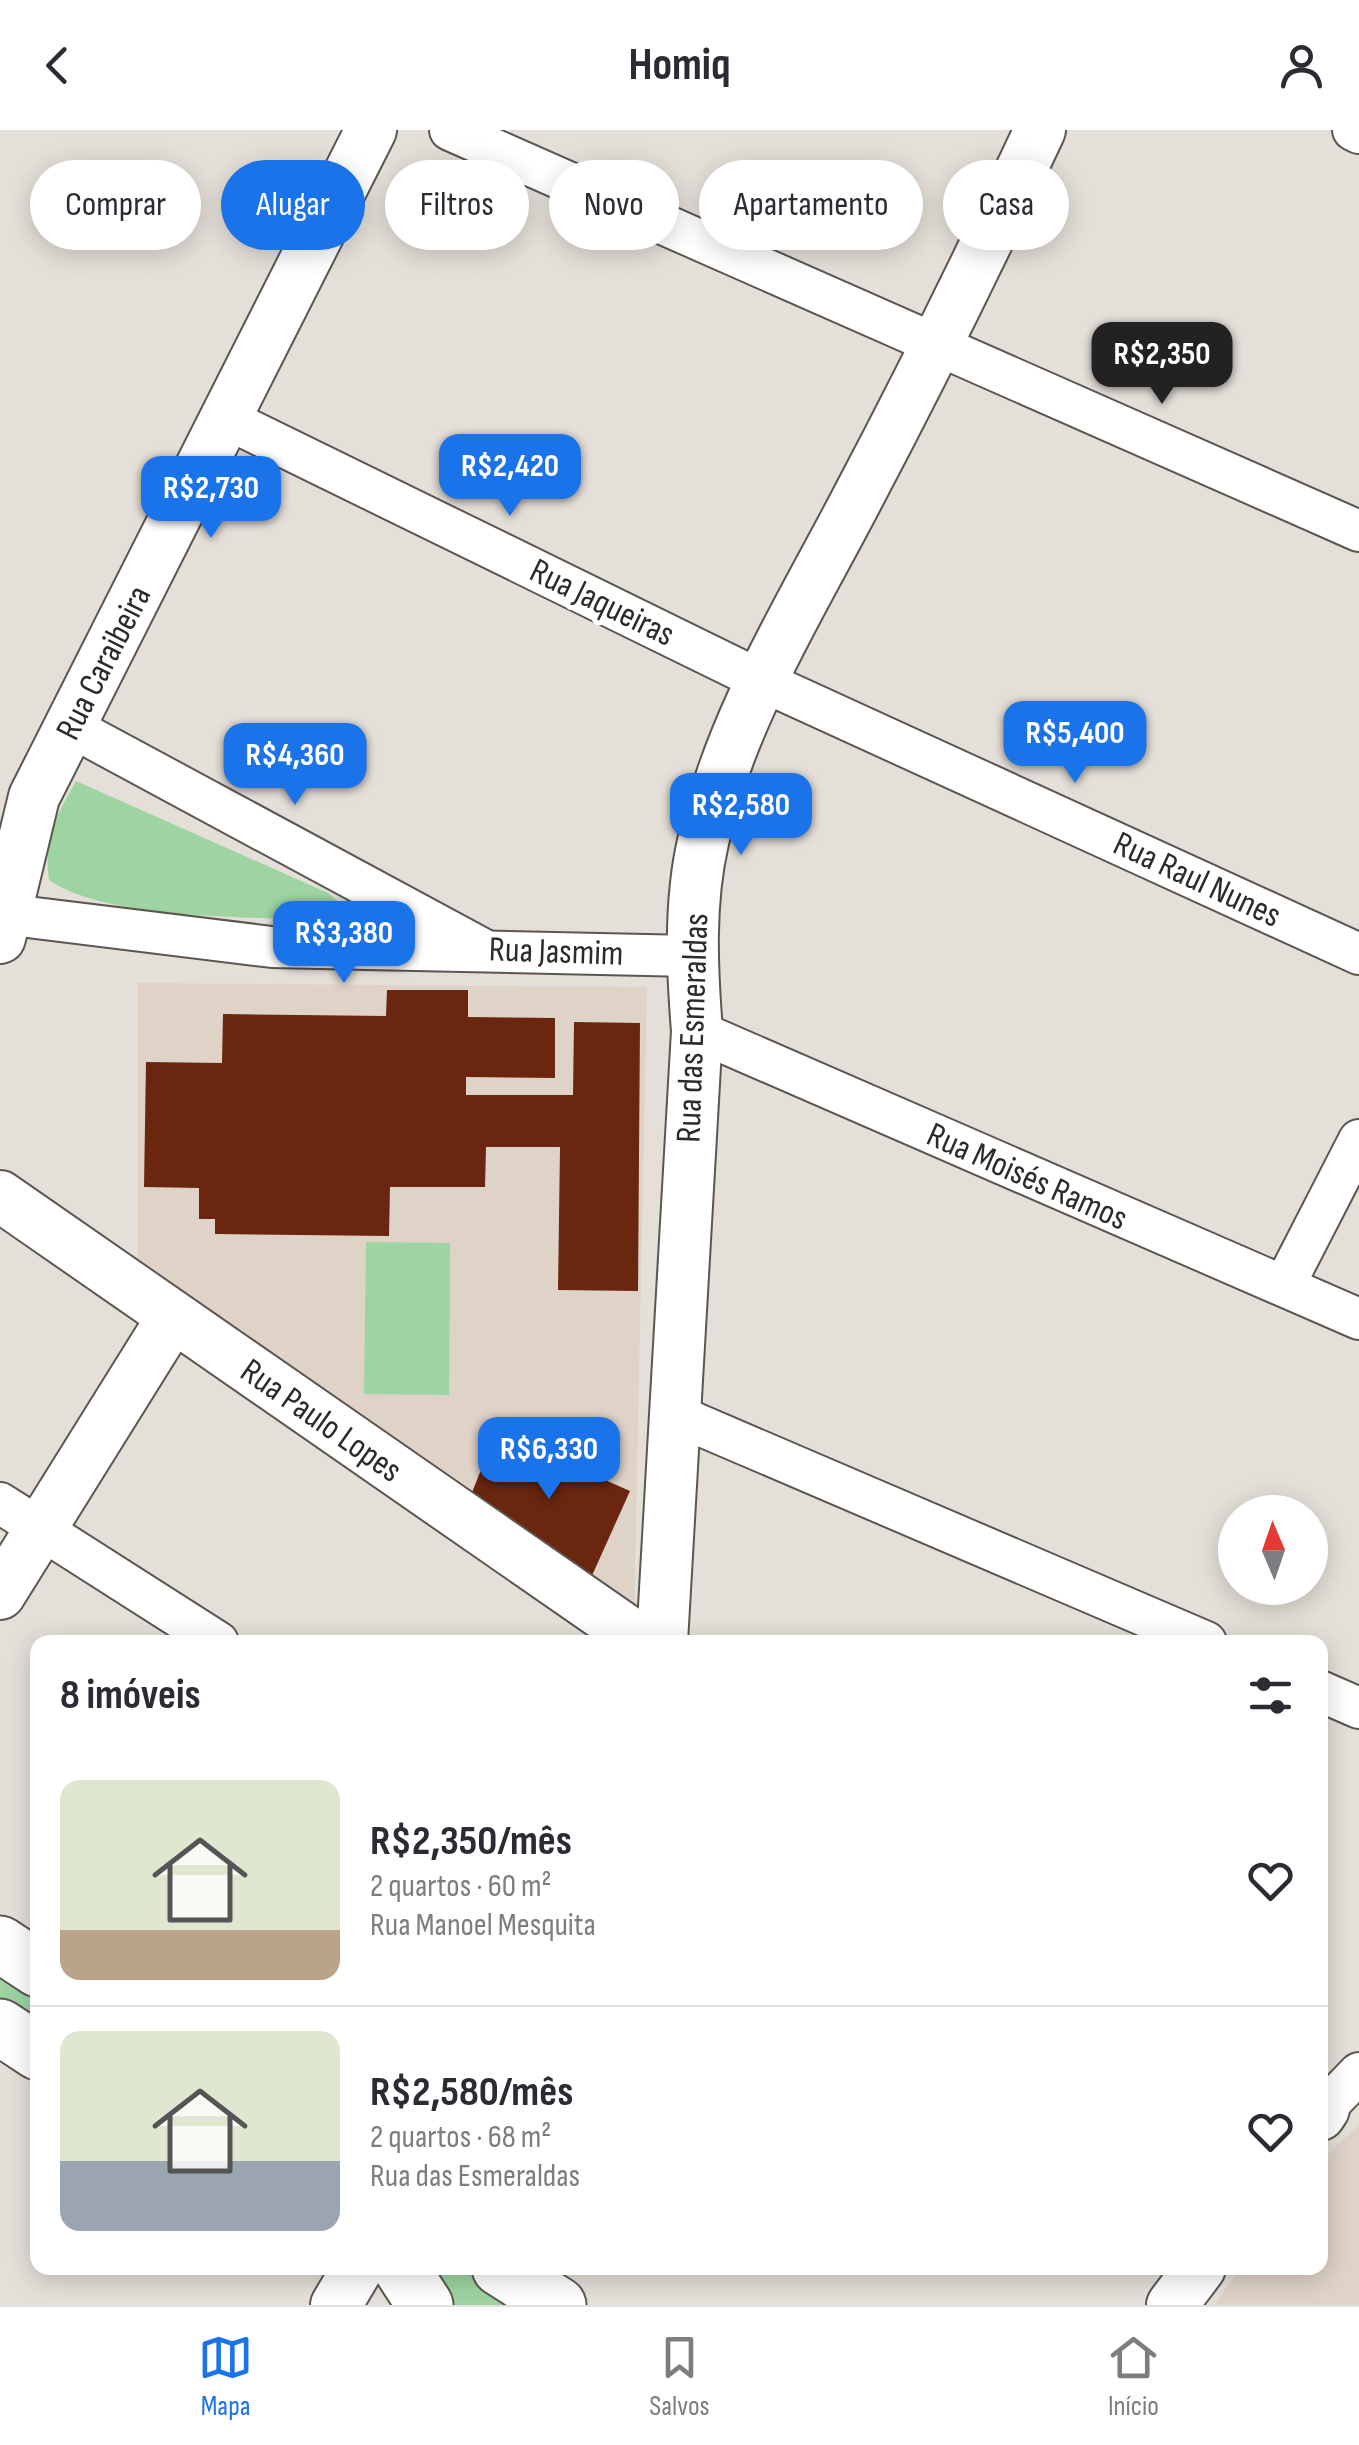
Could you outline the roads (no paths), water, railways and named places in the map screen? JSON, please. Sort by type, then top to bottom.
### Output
[{"type":"main road","points":[[0,1944],[30,1963]]},
{"type":"main road","points":[[0,2027],[30,2047]]},
{"type":"main road","points":[[406,2275],[425,2305]]},
{"type":"main road","points":[[511,2275],[558,2305]]},
{"type":"street","name":"Rua Caraibeira","points":[[2,926],[34,798],[73,728],[370,130]]},
{"type":"street","points":[[450,130],[937,348],[1359,530]]},
{"type":"street","name":"Rua das Esmeraldas","points":[[662,1635],[697,1030],[692,956],[702,844],[721,778],[762,681],[937,348],[1040,130]]},
{"type":"street","name":"Rua Jaqueiras","points":[[227,419],[762,681]]},
{"type":"street","name":"Rua Raul Nunes","points":[[762,681],[1359,954]]},
{"type":"street","points":[[73,728],[485,950]]},
{"type":"street","name":"Rua Jasmim","points":[[2,926],[374,953],[485,950],[692,956]]},
{"type":"street","name":"Rua Moisés Ramos","points":[[697,1030],[1359,1319]]},
{"type":"street","points":[[1284,1286],[1359,1140]]},
{"type":"street","name":"Rua Paulo Lopes","points":[[0,1196],[633,1635]]},
{"type":"street","points":[[0,1594],[20,1516],[172,1318]]},
{"type":"street","points":[[676,1415],[1190,1635]]},
{"type":"street","points":[[20,1516],[207,1635]]},
{"type":"street","points":[[1328,1694],[1359,1708]]},
{"type":"street","points":[[1328,2103],[1359,2074]]},
{"type":"street","points":[[336,2305],[354,2275]]},
{"type":"street","points":[[1172,2305],[1195,2275]]}]
